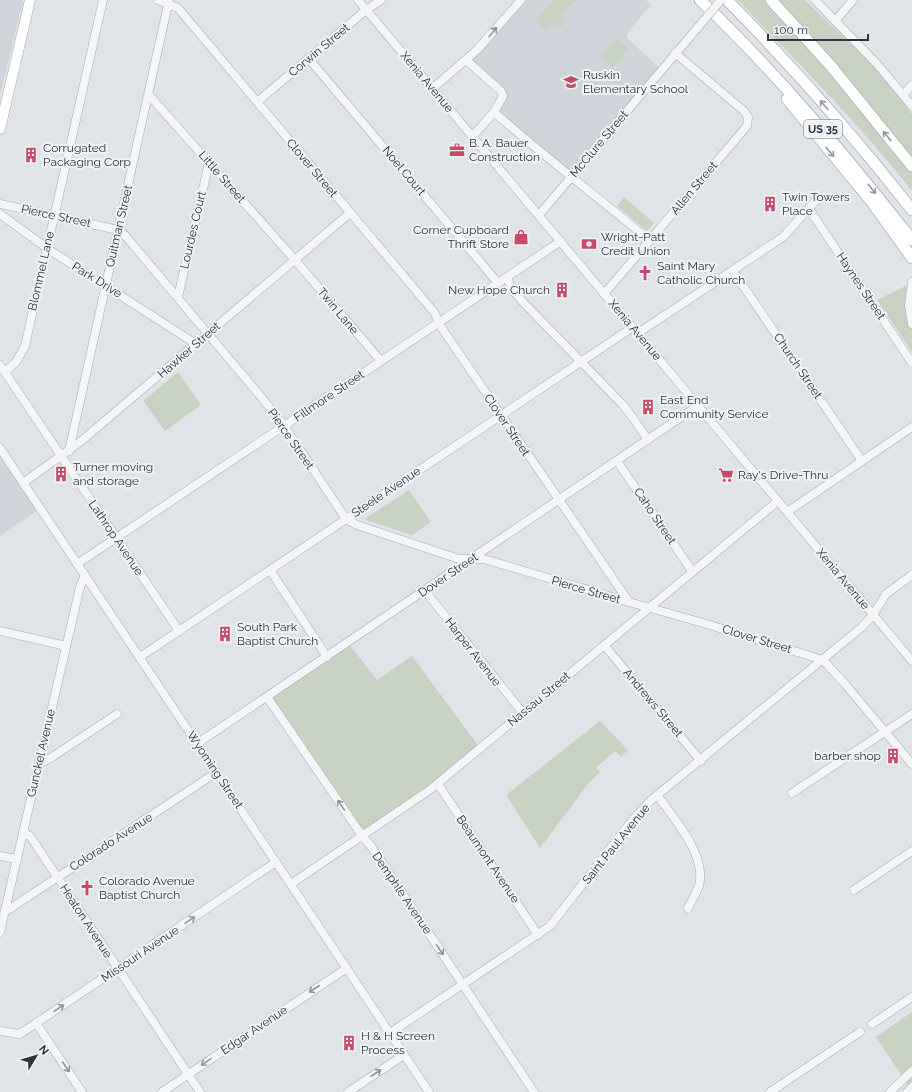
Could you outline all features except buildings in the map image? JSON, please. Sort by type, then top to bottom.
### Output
[{"type":"highway","name":"US 35","points":[[700,0],[726,24],[816,121],[912,240]]},
{"type":"highway","name":"US 35","points":[[727,0],[772,46],[878,167],[912,210]]},
{"type":"highway","points":[[771,0],[831,66],[912,166]]},
{"type":"highway","points":[[726,24],[870,201],[912,258]]},
{"type":"highway","points":[[878,167],[912,206]]},
{"type":"main road","points":[[0,129],[1,117],[30,0]]},
{"type":"street","name":"Blommel Lane","points":[[2,368],[16,362],[24,346],[103,0]]},
{"type":"street","name":"Clover Street","points":[[158,0],[169,2],[178,8],[434,312],[440,322],[441,327],[629,602],[823,660]]},
{"type":"street","name":"Xenia Avenue","points":[[358,0],[912,661]]},
{"type":"street","name":"Corwin Street","points":[[257,102],[366,10],[381,0]]},
{"type":"street","points":[[432,88],[477,50],[521,0]]},
{"type":"street","name":"McClure Street","points":[[539,215],[721,0]]},
{"type":"street","points":[[815,0],[836,20],[912,106]]},
{"type":"street","points":[[836,20],[853,0]]},
{"type":"street","name":"Quitman Street","points":[[69,451],[169,2]]},
{"type":"street","name":"Allen Street","points":[[604,294],[747,126],[748,117],[744,112],[675,53]]},
{"type":"street","name":"Noel Court","points":[[309,58],[498,283]]},
{"type":"street","points":[[466,60],[502,93],[503,99],[473,136]]},
{"type":"street","points":[[903,95],[912,85]]},
{"type":"street","name":"Little Street","points":[[149,95],[295,260]]},
{"type":"street","points":[[494,112],[546,157],[572,176],[650,240]]},
{"type":"street","name":"Lourdes Court","points":[[178,297],[209,163]]},
{"type":"street","points":[[638,333],[783,237],[819,197]]},
{"type":"street","name":"Pierce Street","points":[[0,204],[118,230],[123,233],[262,398],[284,426],[346,518],[357,525],[459,559],[484,559],[629,602]]},
{"type":"street","name":"Haynes Street","points":[[808,209],[912,363]]},
{"type":"street","name":"Hawker Street","points":[[23,483],[62,457],[350,213]]},
{"type":"street","name":"Park Drive","points":[[0,214],[47,248],[196,344]]},
{"type":"street","name":"Fillmore Street","points":[[77,564],[561,241]]},
{"type":"street","name":"Twin Lane","points":[[295,260],[381,361]]},
{"type":"street","name":"Church Street","points":[[733,271],[862,461]]},
{"type":"street","points":[[507,277],[512,288],[523,302],[581,361],[633,418],[648,440]]},
{"type":"street","points":[[911,285],[909,305],[912,324]]},
{"type":"street","name":"Steele Avenue","points":[[140,657],[633,327]]},
{"type":"street","name":"Lathrop Avenue","points":[[2,368],[179,631]]},
{"type":"street","name":"Dover Street","points":[[198,743],[699,405]]},
{"type":"street","points":[[787,512],[912,428]]},
{"type":"street","name":"Wyoming Street","points":[[0,448],[198,743],[429,1092]]},
{"type":"street","name":"Caho Street","points":[[617,461],[692,571]]},
{"type":"street","name":"Nassau Street","points":[[291,884],[412,804],[438,784],[650,608],[692,571],[778,501]]},
{"type":"street","points":[[270,570],[327,657]]},
{"type":"street","name":"Gunckel Avenue","points":[[0,932],[80,587],[85,575]]},
{"type":"street","name":"Saint Paul Avenue","points":[[390,1034],[538,935],[559,916],[630,823],[658,796],[862,627],[873,615],[886,594],[912,575]]},
{"type":"street","name":"Harper Avenue","points":[[425,591],[522,713]]},
{"type":"street","points":[[0,631],[66,646]]},
{"type":"street","name":"Andrews Street","points":[[604,645],[702,761]]},
{"type":"street","points":[[823,660],[912,764]]},
{"type":"street","name":"Demphle Avenue","points":[[267,697],[363,837],[376,853],[534,1092]]},
{"type":"street","points":[[39,761],[45,761],[52,757],[117,714]]},
{"type":"street","points":[[792,794],[912,714]]},
{"type":"street","name":"Colorado Avenue","points":[[5,912],[217,772]]},
{"type":"street","name":"Beaumont Avenue","points":[[438,784],[538,935]]},
{"type":"street","points":[[658,796],[692,844],[695,853],[699,881],[688,908]]},
{"type":"street","name":"Heaton Avenue","points":[[23,833],[30,836],[200,1092]]},
{"type":"street","points":[[854,890],[912,851]]},
{"type":"street","points":[[0,856],[17,859]]},
{"type":"street","name":"Missouri Avenue","points":[[0,1031],[17,1035],[118,969],[276,862]]},
{"type":"street","name":"Edgar Avenue","points":[[162,1092],[347,968]]},
{"type":"street","points":[[872,1024],[912,997]]},
{"type":"street","points":[[36,1023],[82,1092]]},
{"type":"street","points":[[774,1091],[860,1032]]},
{"type":"street","points":[[348,1092],[404,1054]]},
{"type":"street","points":[[890,1092],[912,1071]]},
{"type":"street","points":[[907,1092],[912,1087]]},
{"type":"shaded area","points":[[0,0],[23,0],[0,95]]},
{"type":"shaded area","name":"Ruskin Elementary School","points":[[521,0],[646,0],[651,5],[628,32],[627,36],[628,39],[662,70],[572,176],[494,112],[503,96],[466,60]]},
{"type":"shaded area","points":[[0,455],[37,511],[0,536]]},
{"type":"green space","points":[[553,0],[577,0],[565,11],[563,17],[565,21],[560,28],[553,25],[549,28],[548,32],[535,21]]},
{"type":"green space","points":[[738,0],[805,0],[874,66],[912,114],[912,191],[849,117]]},
{"type":"green space","points":[[616,38],[629,49],[613,68],[600,58]]},
{"type":"green space","points":[[624,197],[654,223],[647,231],[617,206]]},
{"type":"green space","points":[[912,283],[912,352],[877,300]]},
{"type":"green space","points":[[178,372],[201,405],[165,431],[143,401]]},
{"type":"green space","points":[[409,490],[431,522],[412,535],[366,520],[366,518]]},
{"type":"green space","points":[[348,643],[377,680],[412,656],[480,748],[363,837],[267,697]]},
{"type":"green space","points":[[600,721],[628,750],[621,757],[615,751],[596,768],[600,772],[588,784],[540,848],[506,795]]},
{"type":"green space","points":[[912,1012],[912,1091],[876,1037]]},
{"type":"place","name":"Ruskin Elementary School","points":[[571,82]]},
{"type":"place","name":"B. A. Bauer Construction","points":[[457,150]]},
{"type":"place","name":"Corrugated Packaging Corp","points":[[31,155]]},
{"type":"place","name":"Twin Towers Place","points":[[770,204]]},
{"type":"place","name":"Corner Cupboard Thrift Store","points":[[521,237]]},
{"type":"place","name":"Wright-Patt Credit Union","points":[[589,244]]},
{"type":"place","name":"Saint Mary Catholic Church","points":[[645,273]]},
{"type":"place","name":"New Hope Church","points":[[562,290]]},
{"type":"place","name":"East End Community Service","points":[[648,407]]},
{"type":"place","name":"Turner moving and storage","points":[[61,474]]},
{"type":"place","name":"Ray's Drive-Thru","points":[[726,475]]},
{"type":"place","name":"South Park Baptist Church","points":[[225,634]]},
{"type":"place","name":"barber shop","points":[[893,756]]},
{"type":"place","name":"Colorado Avenue Baptist Church","points":[[87,888]]},
{"type":"place","name":"H & H Screen Process","points":[[349,1043]]}]
